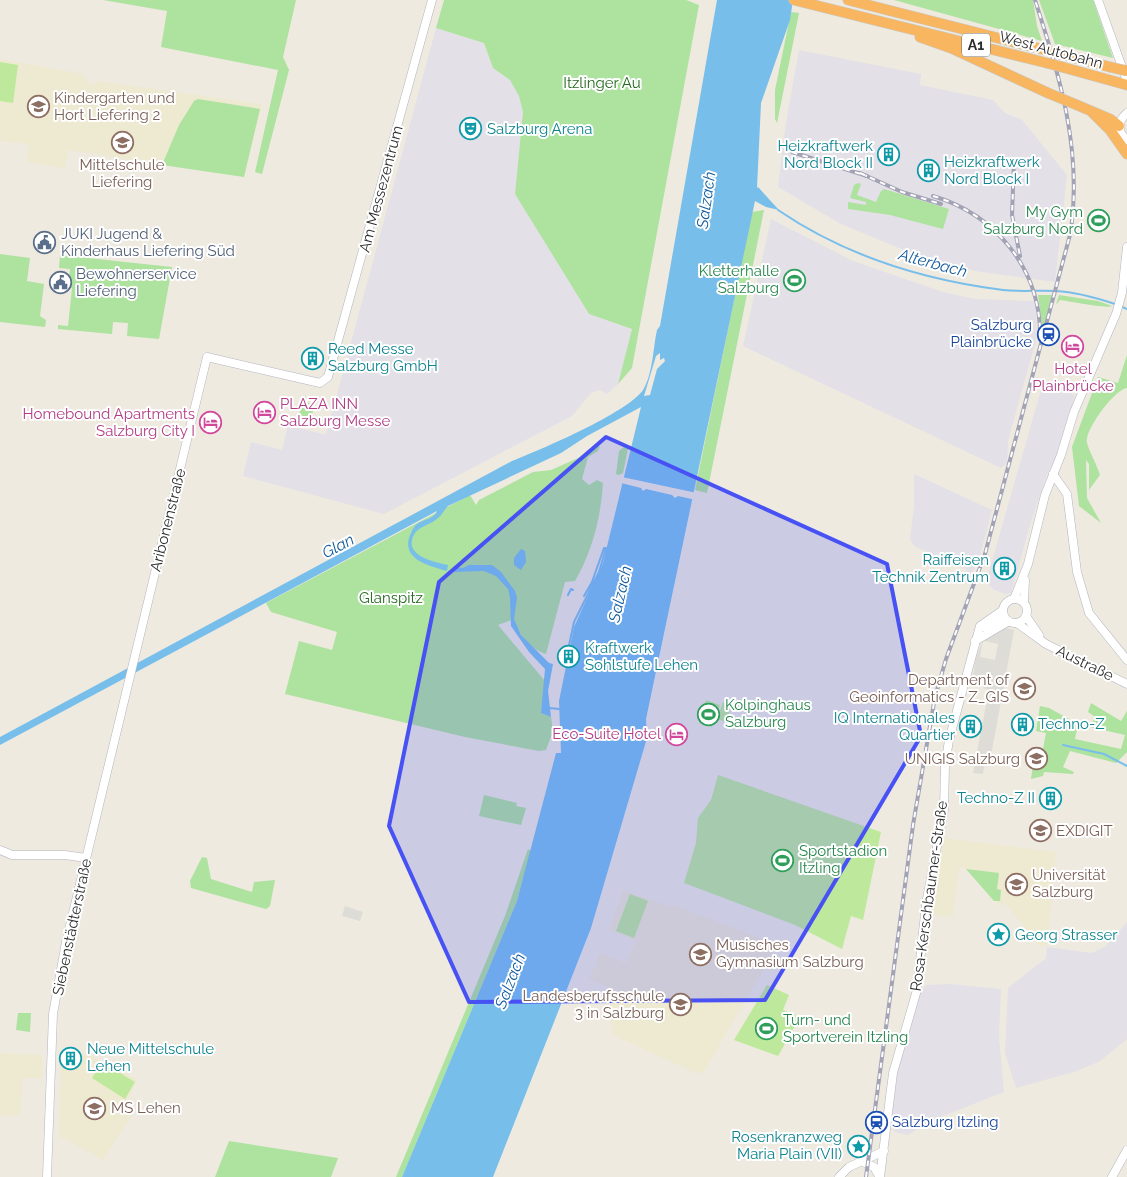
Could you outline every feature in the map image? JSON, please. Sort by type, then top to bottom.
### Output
[{"type":"highway","name":"West Autobahn","points":[[794,0],[1112,81],[1127,83]]},
{"type":"highway","name":"West Autobahn","points":[[848,0],[1127,71]]},
{"type":"highway","points":[[904,28],[922,39],[951,48],[1048,93],[1110,119],[1119,126]]},
{"type":"highway","points":[[1092,112],[1110,130],[1127,154]]},
{"type":"street","name":"Am Messezentrum","points":[[206,357],[320,383],[328,377],[432,0]]},
{"type":"street","points":[[1098,0],[1127,83]]},
{"type":"street","points":[[1127,113],[1122,117],[1119,126],[1122,136],[1127,140]]},
{"type":"street","points":[[1024,602],[1014,599],[1023,576],[1053,474],[1074,412],[1116,312],[1121,295],[1127,247]]},
{"type":"street","name":"Aribonenstraße","points":[[129,682],[206,357]]},
{"type":"street","points":[[1053,474],[1067,494],[1077,572],[1089,613],[1127,660]]},
{"type":"street","points":[[1006,616],[1017,623],[1026,616],[1027,609],[1024,602],[1026,580],[1023,576]]},
{"type":"street","name":"Rosa-Kerschbaumer-Straße","points":[[880,1177],[893,1074],[917,990],[926,904],[940,835],[949,740],[975,641],[982,628],[1006,616],[1006,604],[1014,599]]},
{"type":"street","name":"Austraße","points":[[1026,616],[1043,641]]},
{"type":"street","name":"Austraße","points":[[1017,623],[1043,641],[1127,684]]},
{"type":"street","name":"Siebenstädterstraße","points":[[47,1177],[54,1014],[66,942],[129,682]]},
{"type":"street","points":[[0,850],[12,855],[65,855],[86,858]]},
{"type":"street","points":[[1112,1177],[1127,1150]]},
{"type":"street","points":[[839,1177],[849,1167],[884,1151]]},
{"type":"street","points":[[861,1161],[874,1167],[880,1177]]},
{"type":"highlighted area","points":[[606,437],[887,564],[921,736],[765,1000],[469,1002],[389,826],[439,582]]},
{"type":"shaded area","points":[[436,28],[484,43],[493,68],[510,80],[519,96],[523,112],[515,194],[589,314],[632,329],[618,384],[607,394],[600,390],[591,393],[572,416],[384,514],[243,476],[251,442],[282,450],[288,425],[326,435]]},
{"type":"shaded area","points":[[799,50],[921,74],[920,85],[993,100],[1005,113],[1022,120],[1067,175],[1055,282],[975,271],[916,255],[841,224],[778,187],[786,122]]},
{"type":"shaded area","points":[[0,59],[83,74],[89,84],[96,85],[97,81],[262,104],[244,177],[68,150],[65,168],[26,162],[29,144],[0,141]]},
{"type":"shaded area","points":[[771,219],[853,261],[943,292],[975,299],[1034,301],[1037,322],[1036,340],[1008,441],[1007,463],[1001,468],[743,346]]},
{"type":"shaded area","points":[[1043,383],[1075,395],[1057,455],[1046,477],[1030,525],[1011,593],[1006,594],[994,590],[986,582]]},
{"type":"shaded area","points":[[914,474],[992,510],[977,567],[975,566],[972,576],[965,569],[914,546],[910,539],[914,507]]},
{"type":"shaded area","points":[[1006,628],[1014,630],[991,756],[986,755],[983,774],[973,773],[989,690],[983,688],[985,678],[973,676],[976,658],[983,640],[980,657],[995,660],[998,644],[985,641],[986,637]]},
{"type":"shaded area","name":"Universität Salzburg","points":[[943,838],[1056,852],[1047,946],[1038,945],[1004,901],[1002,908],[964,867],[959,867],[953,917],[932,915]]},
{"type":"shaded area","points":[[623,890],[670,907],[671,904],[778,945],[703,1073],[693,1072],[613,1035],[608,1010],[615,990],[589,979],[600,953],[626,963],[636,941],[609,930]]},
{"type":"shaded area","points":[[345,906],[363,912],[360,921],[342,916]]},
{"type":"shaded area","points":[[1127,922],[1127,1039],[1100,1061],[1077,1071],[1016,1088],[1005,1053],[1008,988],[1046,958],[1047,947],[1092,953],[1106,946]]},
{"type":"shaded area","points":[[950,984],[1001,989],[999,1038],[1004,1092],[928,1122],[908,1135],[895,1132],[890,1124],[894,1081],[921,990],[926,985]]},
{"type":"shaded area","name":"MS Lehen","points":[[61,1052],[80,1053],[92,1057],[137,1079],[126,1106],[135,1111],[103,1160],[59,1136]]},
{"type":"shaded area","points":[[0,1053],[42,1055],[42,1078],[22,1078],[21,1115],[0,1116]]},
{"type":"green space","points":[[103,0],[296,0],[283,57],[289,70],[262,174],[255,172],[278,70],[161,47],[167,11]]},
{"type":"green space","name":"Itzlinger Au","points":[[444,0],[686,0],[699,5],[632,368],[618,384],[632,329],[589,314],[515,194],[523,112],[519,96],[510,80],[493,68],[484,43],[436,28]]},
{"type":"green space","points":[[894,0],[1033,0],[1037,26],[1042,41]]},
{"type":"green space","points":[[1039,0],[1093,0],[1113,58],[1055,44]]},
{"type":"green space","points":[[791,12],[799,13],[777,123],[775,119],[775,90]]},
{"type":"green space","points":[[0,62],[18,65],[13,103],[0,101]]},
{"type":"green space","points":[[198,99],[260,109],[244,177],[162,165],[179,125],[194,101]]},
{"type":"green space","points":[[861,184],[857,195],[876,202],[881,191],[884,189],[949,209],[943,229],[890,215],[848,209],[848,202],[866,205],[866,202],[850,198],[854,185]]},
{"type":"green space","points":[[764,210],[707,493],[695,490],[752,212]]},
{"type":"green space","points":[[0,254],[30,258],[27,281],[44,284],[40,316],[46,320],[45,327],[0,322]]},
{"type":"green space","points":[[60,255],[172,267],[159,339],[127,336],[128,323],[113,322],[112,334],[58,329],[58,325],[68,326],[72,288],[68,288],[70,269],[59,268]]},
{"type":"green space","points":[[1038,295],[1052,295],[1043,332]]},
{"type":"green space","points":[[1059,295],[1098,301],[1112,306],[1096,306],[1060,300],[1056,305]]},
{"type":"green space","points":[[1127,355],[1127,388],[1108,402],[1095,420],[1087,437],[1088,446],[1100,475],[1089,490],[1089,464],[1086,460],[1087,498],[1101,523],[1079,506],[1072,447],[1098,377],[1118,383]]},
{"type":"green space","points":[[306,395],[306,402],[312,404],[316,398],[312,415],[306,421],[301,419],[299,414]]},
{"type":"green space","name":"Glanspitz","points":[[600,446],[598,451],[588,457],[582,479],[589,485],[597,480],[603,483],[595,534],[575,581],[565,582],[546,654],[530,645],[518,630],[514,619],[498,625],[545,681],[541,713],[551,717],[553,731],[546,750],[539,751],[465,737],[285,694],[299,641],[332,650],[337,632],[271,612],[266,603],[470,495],[476,505],[479,500],[533,472],[551,470],[578,458],[591,448]]},
{"type":"green space","points":[[624,447],[628,449],[623,473],[619,475],[616,474],[619,451]]},
{"type":"green space","name":"Kolpinghaus Salzburg","points":[[706,700],[720,705],[712,727],[699,723]]},
{"type":"green space","name":"Kolpinghaus Salzburg","points":[[723,702],[732,705],[726,722],[717,719]]},
{"type":"green space","points":[[1091,703],[1121,721],[1127,711],[1127,752],[1116,763],[1070,751],[1063,767],[1074,772],[1073,774],[1044,772],[1043,776],[1031,779],[1033,764],[1040,765],[1046,733],[1036,731],[1040,706],[1049,708],[1078,724],[1075,739],[1121,749],[1125,735],[1090,727],[1095,717],[1088,712]]},
{"type":"green space","name":"Sportstadion Itzling","points":[[718,775],[881,832],[863,920],[851,916],[842,949],[795,925],[684,883],[696,843],[698,818],[711,800]]},
{"type":"green space","points":[[484,795],[517,803],[516,806],[526,808],[521,825],[479,816]]},
{"type":"green space","points":[[528,849],[531,851],[517,901],[402,1177],[396,1177],[505,916]]},
{"type":"green space","points":[[202,857],[207,858],[211,879],[252,892],[254,882],[275,880],[270,906],[266,909],[191,888],[190,881]]},
{"type":"green space","points":[[966,869],[999,873],[997,889],[1001,890],[1000,901],[994,901]]},
{"type":"green space","points":[[630,894],[648,901],[634,938],[616,931]]},
{"type":"green space","name":"Turn- und Sportverein Itzling","points":[[767,985],[789,995],[783,1010],[800,1017],[778,1056],[734,1040]]},
{"type":"green space","points":[[18,1013],[31,1013],[30,1032],[16,1030]]},
{"type":"green space","points":[[102,1062],[135,1082],[125,1099],[92,1078]]},
{"type":"green space","points":[[229,1141],[338,1158],[331,1177],[215,1177]]},
{"type":"water","name":"Salzach","points":[[717,0],[793,0],[790,20],[761,103],[757,188],[779,210],[766,207],[755,201],[646,719],[647,738],[591,928],[493,1177],[402,1177],[517,901],[556,753],[561,753],[559,701],[574,627],[603,563],[641,407],[587,436],[561,453],[448,506],[435,520],[417,531],[412,541],[412,547],[421,556],[448,565],[447,571],[419,561],[410,552],[408,546],[414,527],[434,516],[437,511],[0,745],[0,737],[512,461],[582,430],[620,409],[634,399],[646,384],[651,369],[657,330],[660,326]],"holes":[[[660,353],[660,360],[664,358],[665,361],[657,369],[650,395],[644,396],[656,356]]]},
{"type":"water","points":[[521,549],[525,551],[526,562],[521,570],[514,565],[514,558]]},
{"type":"water","points":[[469,565],[492,565],[501,572],[515,591],[517,598],[514,619],[521,635],[549,663],[553,664],[548,691],[551,717],[541,713],[545,669],[529,652],[511,626],[508,589],[496,576],[484,571],[453,572],[455,567],[463,568]]},
{"type":"pier","points":[[622,477],[697,493],[696,500],[678,496],[675,498],[672,495],[646,489],[643,491],[641,488],[621,483]]},
{"type":"waterway","name":"Alterbach","points":[[778,210],[830,240],[857,252],[914,272],[973,286],[1016,291],[1056,291],[1115,304]]},
{"type":"waterway","name":"Alterbach","points":[[1120,306],[1127,309]]},
{"type":"waterway","points":[[571,651],[568,650],[574,622],[599,572],[606,548],[604,548],[592,582],[584,596]]},
{"type":"waterway","points":[[568,595],[571,589],[573,590]]},
{"type":"waterway","points":[[549,708],[559,709]]},
{"type":"waterway","points":[[1063,745],[1104,754],[1127,766]]},
{"type":"railway","points":[[866,1177],[913,825],[935,697],[946,659],[985,554],[1071,231],[1074,200],[1071,142],[1053,57],[1035,0]]},
{"type":"railway","points":[[792,152],[867,176]]},
{"type":"railway","points":[[1014,161],[1012,215],[1020,256]]},
{"type":"railway","points":[[860,173],[902,192],[941,204]]},
{"type":"railway","points":[[933,196],[956,205],[977,217],[996,232],[1011,249],[1024,269],[1033,291],[1039,314],[1040,339]]},
{"type":"place","name":"Kindergarten und Hort Liefering 2","points":[[38,107]]},
{"type":"place","name":"Salzburg Arena","points":[[471,129]]},
{"type":"place","name":"Mittelschule Liefering","points":[[122,142]]},
{"type":"place","name":"Heizkraftwerk Nord Block II","points":[[889,155]]},
{"type":"place","name":"Heizkraftwerk Nord Block I","points":[[928,171]]},
{"type":"place","name":"My Gym Salzburg Nord","points":[[1099,221]]},
{"type":"place","name":"JUKI Jugend & Kinderhaus Liefering Süd","points":[[45,243]]},
{"type":"place","name":"Kletterhalle Salzburg","points":[[795,280]]},
{"type":"place","name":"Bewohnerservice Liefering","points":[[60,283]]},
{"type":"place","name":"Salzburg Plainbrücke","points":[[1048,334]]},
{"type":"place","name":"Hotel Plainbrücke","points":[[1073,346]]},
{"type":"place","name":"Reed Messe Salzburg GmbH","points":[[312,358]]},
{"type":"place","name":"PLAZA INN Salzburg Messe","points":[[264,413]]},
{"type":"place","name":"Homebound Apartments Salzburg City I","points":[[211,423]]},
{"type":"place","name":"Raiffeisen Technik Zentrum","points":[[1005,569]]},
{"type":"place","name":"Kraftwerk Sohlstufe Lehen","points":[[569,657]]},
{"type":"place","name":"Department of Geoinformatics - Z_GIS","points":[[1025,689]]},
{"type":"place","name":"Kolpinghaus Salzburg","points":[[709,714]]},
{"type":"place","name":"Techno-Z","points":[[1022,724]]},
{"type":"place","name":"IQ Internationales Quartier","points":[[971,727]]},
{"type":"place","name":"Eco-Suite Hotel","points":[[677,734]]},
{"type":"place","name":"UNIGIS Salzburg","points":[[1036,759]]},
{"type":"place","name":"Techno-Z II","points":[[1051,798]]},
{"type":"place","name":"EXDIGIT","points":[[1040,831]]},
{"type":"place","name":"Sportstadion Itzling","points":[[783,860]]},
{"type":"place","name":"Universität Salzburg","points":[[1016,884]]},
{"type":"place","name":"Georg Strasser","points":[[999,935]]},
{"type":"place","name":"Musisches Gymnasium Salzburg","points":[[700,954]]},
{"type":"place","name":"Landesberufsschule 3 in Salzburg","points":[[680,1005]]},
{"type":"place","name":"Turn- und Sportverein Itzling","points":[[767,1029]]},
{"type":"place","name":"Neue Mittelschule Lehen","points":[[71,1058]]},
{"type":"place","name":"MS Lehen","points":[[95,1108]]},
{"type":"place","name":"Salzburg Itzling","points":[[876,1122]]},
{"type":"place","name":"Rosenkranzweg Maria Plain (VII)","points":[[858,1146]]},
{"type":"water label","name":"Glan","points":[[338,546]]}]
